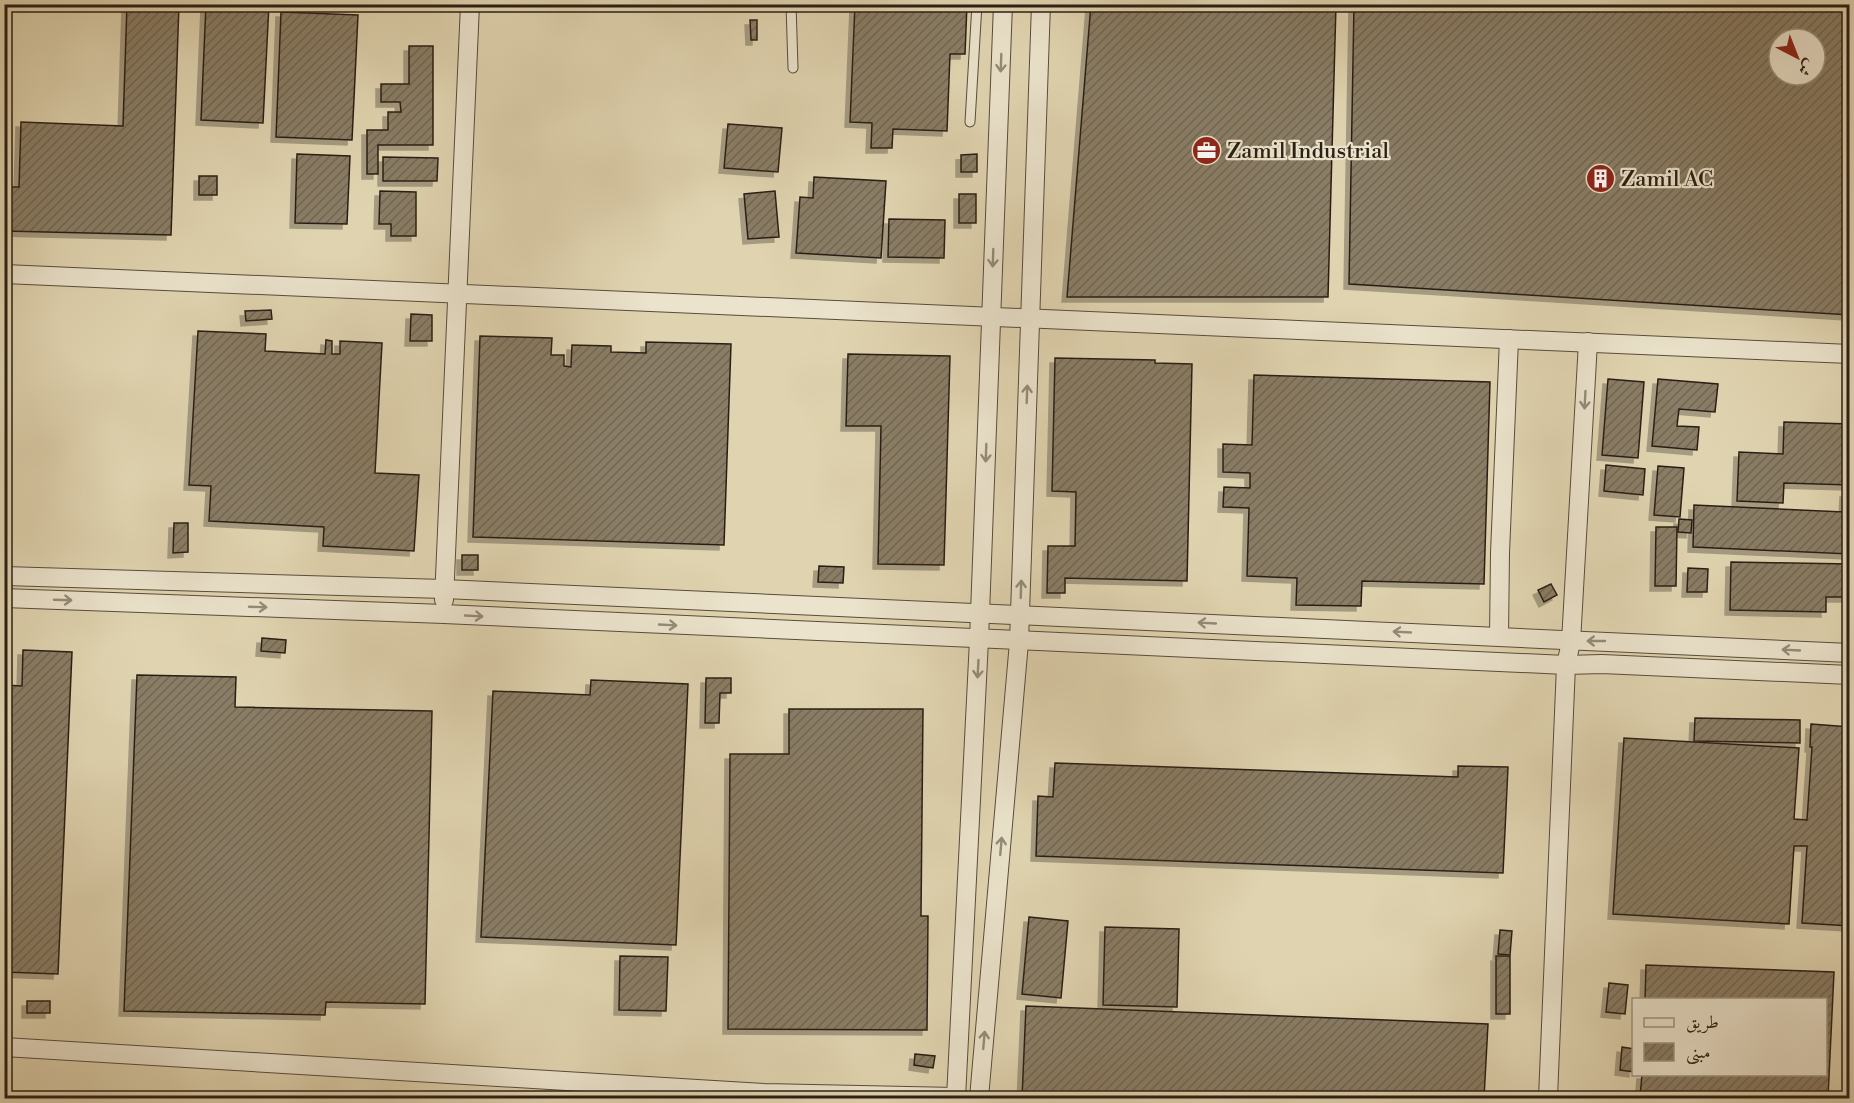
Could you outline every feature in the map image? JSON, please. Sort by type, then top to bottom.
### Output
[{"type":"street","points":[[444,614],[470,4]]},
{"type":"street","points":[[4,1047],[764,1093],[956,1098],[979,640],[1003,4]]},
{"type":"street","points":[[980,1098],[1019,642],[1041,4]]},
{"type":"street","points":[[4,274],[1850,354]]},
{"type":"street","points":[[1500,636],[1500,553],[1509,339]]},
{"type":"street","points":[[1548,1098],[1566,665],[1571,642],[1588,342]]},
{"type":"street","points":[[4,576],[444,589],[1850,653]]},
{"type":"street","points":[[4,598],[444,614],[1019,642],[1850,675]]},
{"type":"lane","points":[[791,4],[793,68]]},
{"type":"lane","points":[[970,122],[977,4]]},
{"type":"building","points":[[127,4],[179,4],[171,235],[4,231],[4,187],[19,187],[21,122],[123,126]]},
{"type":"building","points":[[206,4],[269,4],[263,123],[201,120]]},
{"type":"building","points":[[855,4],[967,4],[965,54],[950,54],[947,131],[893,129],[892,148],[871,148],[872,123],[850,122]]},
{"type":"building","name":"Zamil Industrial","points":[[1091,4],[1336,4],[1328,297],[1067,297]]},
{"type":"building","name":"Zamil AC","points":[[1354,4],[1850,4],[1850,315],[1349,284]]},
{"type":"building","points":[[281,12],[358,15],[352,140],[276,137]]},
{"type":"building","points":[[750,20],[757,20],[757,40],[751,40]]},
{"type":"building","points":[[409,46],[433,46],[433,145],[378,145],[378,174],[367,174],[367,130],[388,130],[388,112],[401,112],[400,102],[381,102],[381,84],[409,84]]},
{"type":"building","points":[[728,124],[782,128],[778,172],[724,168]]},
{"type":"building","points":[[297,154],[350,156],[347,224],[295,223]]},
{"type":"building","points":[[977,154],[977,172],[961,172],[961,155]]},
{"type":"building","points":[[383,157],[438,158],[437,181],[383,181]]},
{"type":"building","points":[[199,176],[217,176],[217,195],[199,195]]},
{"type":"building","points":[[814,177],[886,181],[881,258],[796,253],[800,197],[813,198]]},
{"type":"building","points":[[380,191],[416,192],[416,236],[391,236],[391,224],[379,224]]},
{"type":"building","points":[[775,191],[779,237],[748,239],[744,194]]},
{"type":"building","points":[[959,194],[976,194],[976,223],[959,223]]},
{"type":"building","points":[[889,219],[945,220],[944,258],[888,257]]},
{"type":"building","points":[[271,310],[272,319],[246,321],[245,311]]},
{"type":"building","points":[[411,314],[432,315],[432,341],[410,341]]},
{"type":"building","points":[[198,331],[266,334],[265,351],[325,354],[326,340],[332,341],[332,354],[340,354],[340,341],[382,343],[375,473],[419,475],[414,551],[323,546],[324,527],[209,521],[211,486],[189,485]]},
{"type":"building","points":[[480,336],[552,338],[551,355],[564,355],[564,366],[571,367],[572,345],[611,346],[611,352],[646,353],[646,342],[731,344],[724,545],[473,537]]},
{"type":"building","points":[[848,354],[950,356],[944,565],[878,564],[881,426],[846,426]]},
{"type":"building","points":[[1055,358],[1155,360],[1155,363],[1192,364],[1187,581],[1065,578],[1065,593],[1047,593],[1048,546],[1075,546],[1076,492],[1052,491]]},
{"type":"building","points":[[1254,375],[1490,382],[1484,584],[1362,581],[1361,606],[1296,605],[1297,578],[1247,576],[1249,508],[1223,507],[1224,487],[1250,488],[1250,473],[1223,472],[1223,444],[1252,445]]},
{"type":"building","points":[[1608,379],[1644,382],[1638,458],[1602,455]]},
{"type":"building","points":[[1658,379],[1718,384],[1715,412],[1679,409],[1677,426],[1699,427],[1697,450],[1652,446]]},
{"type":"building","points":[[1784,422],[1850,424],[1850,485],[1784,483],[1783,503],[1737,501],[1739,452],[1783,454]]},
{"type":"building","points":[[1606,465],[1645,469],[1643,495],[1604,491]]},
{"type":"building","points":[[1658,466],[1684,468],[1680,517],[1654,515]]},
{"type":"building","points":[[1845,492],[1850,492],[1850,554],[1693,547],[1694,505],[1844,512]]},
{"type":"building","points":[[1679,519],[1692,520],[1691,533],[1678,532]]},
{"type":"building","points":[[174,523],[188,523],[188,552],[173,553]]},
{"type":"building","points":[[1656,527],[1677,527],[1676,586],[1655,586]]},
{"type":"building","points":[[462,555],[478,555],[478,570],[462,570]]},
{"type":"building","points":[[1731,562],[1850,564],[1850,597],[1826,597],[1826,612],[1730,610]]},
{"type":"building","points":[[819,566],[844,567],[843,583],[818,582]]},
{"type":"building","points":[[1688,568],[1708,569],[1707,592],[1687,592]]},
{"type":"building","points":[[1551,584],[1557,595],[1544,602],[1538,590]]},
{"type":"building","points":[[262,638],[286,640],[285,653],[261,651]]},
{"type":"building","points":[[23,650],[72,652],[58,974],[4,972],[4,685],[22,686]]},
{"type":"building","points":[[137,675],[236,677],[235,707],[432,711],[425,1004],[326,1002],[325,1015],[124,1011]]},
{"type":"building","points":[[706,678],[731,678],[731,693],[720,693],[719,723],[705,723]]},
{"type":"building","points":[[591,680],[688,684],[676,945],[481,937],[493,691],[590,695]]},
{"type":"building","points":[[789,709],[923,709],[921,916],[928,916],[927,1030],[728,1029],[730,754],[789,754]]},
{"type":"building","points":[[1695,718],[1800,720],[1800,743],[1694,741]]},
{"type":"building","points":[[1811,724],[1850,727],[1850,926],[1802,923],[1807,846],[1794,846],[1789,924],[1613,914],[1624,738],[1799,748],[1794,819],[1807,820],[1812,747],[1810,747]]},
{"type":"building","points":[[1055,763],[1458,777],[1458,766],[1508,767],[1503,873],[1036,856],[1038,796],[1053,797]]},
{"type":"building","points":[[1029,917],[1068,921],[1061,998],[1022,994]]},
{"type":"building","points":[[1105,927],[1179,929],[1177,1007],[1103,1005]]},
{"type":"building","points":[[1500,930],[1512,931],[1510,955],[1498,954]]},
{"type":"building","points":[[620,956],[668,957],[666,1011],[619,1010]]},
{"type":"building","points":[[1496,956],[1510,956],[1510,1014],[1496,1014]]},
{"type":"building","points":[[1646,965],[1834,972],[1828,1098],[1640,1098],[1642,1076],[1827,1076],[1827,998],[1645,998]]},
{"type":"building","points":[[1609,983],[1628,985],[1625,1014],[1606,1012]]},
{"type":"building","points":[[27,1001],[50,1001],[50,1013],[27,1013]]},
{"type":"building","points":[[1026,1006],[1488,1024],[1484,1098],[1022,1098]]},
{"type":"building","points":[[1622,1047],[1632,1049],[1632,1072],[1620,1070]]},
{"type":"building","points":[[915,1054],[935,1056],[933,1068],[914,1065]]},
{"type":"place","name":"Zamil Industrial","points":[[1206,151]]},
{"type":"place","name":"Zamil AC","points":[[1600,179]]}]
